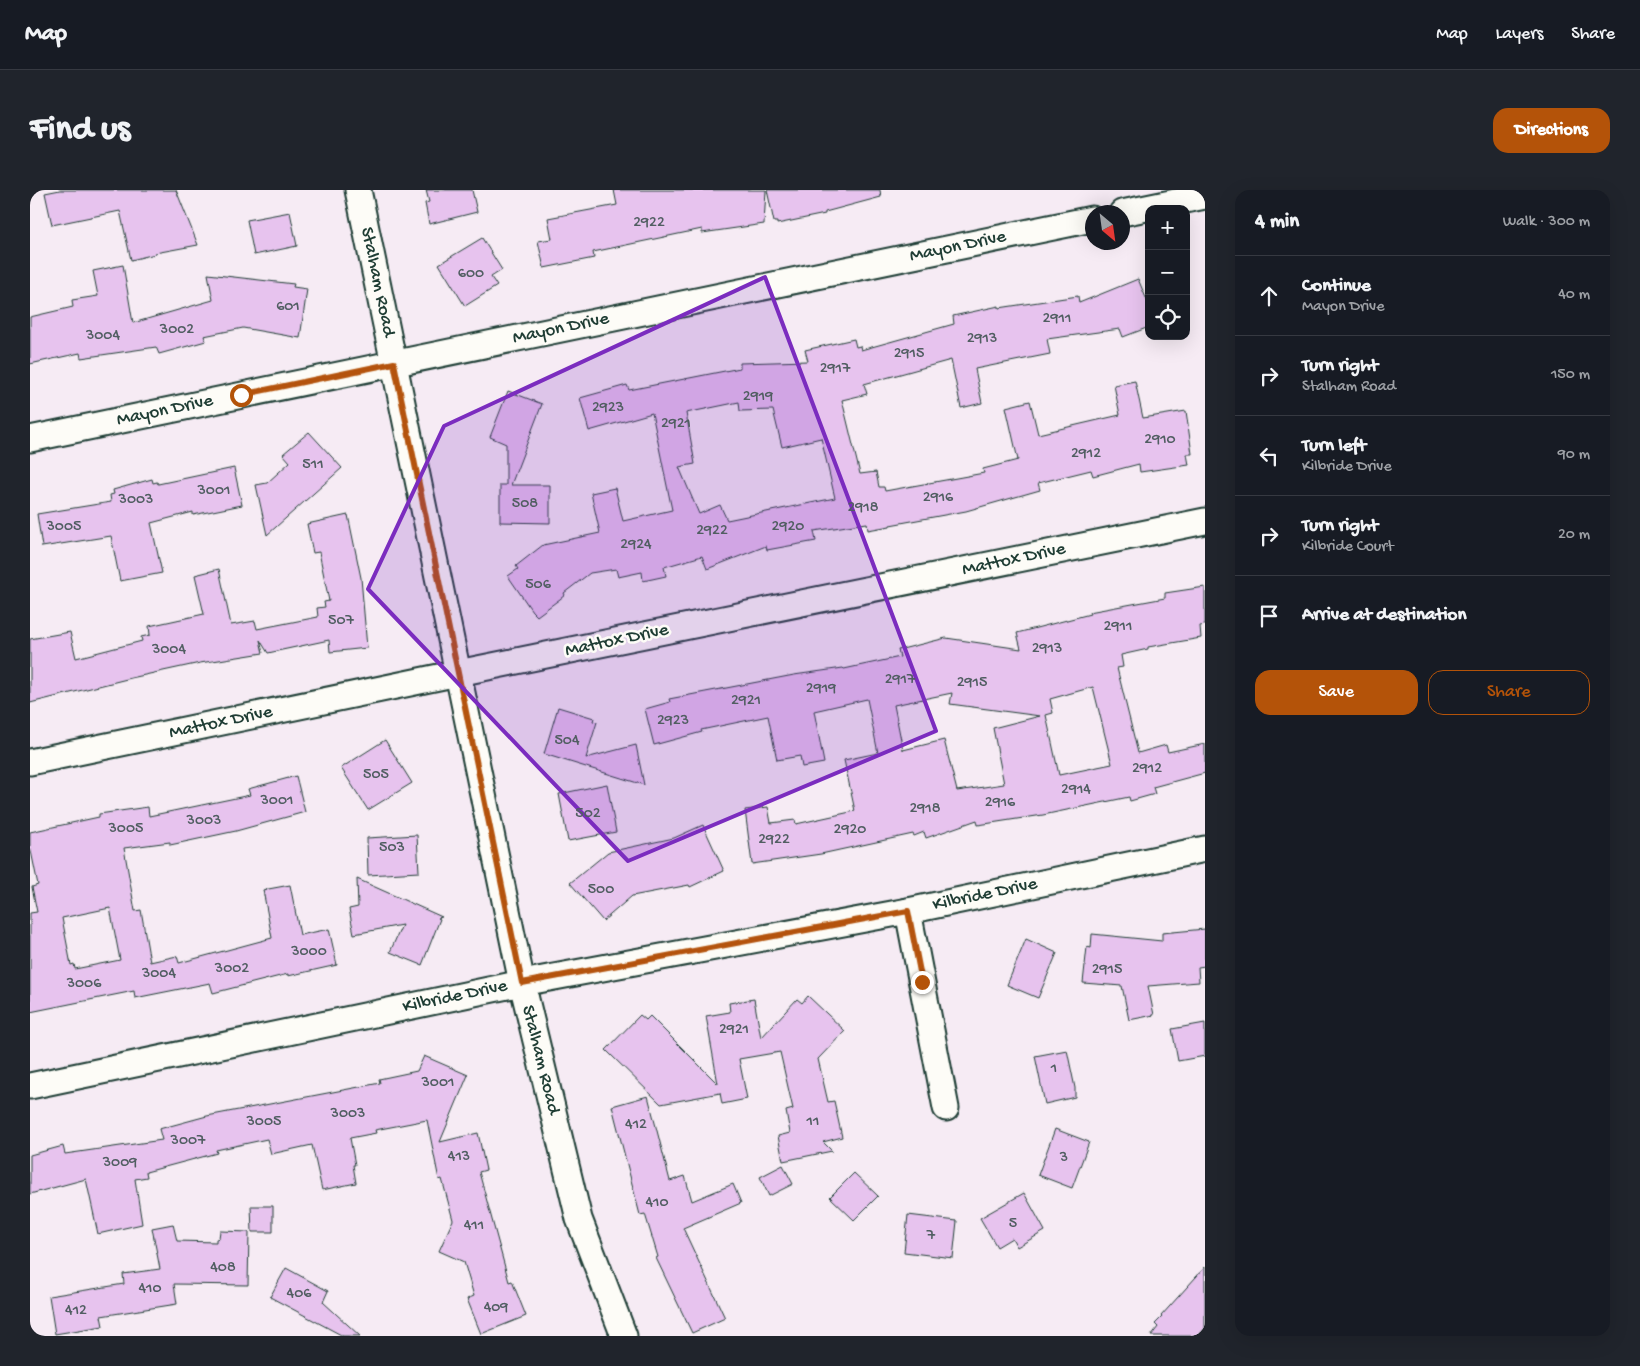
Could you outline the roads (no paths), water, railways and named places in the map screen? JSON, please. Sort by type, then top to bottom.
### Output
[{"type":"street","name":"Stalham Road","points":[[358,190],[522,983],[579,1218],[624,1336]]},
{"type":"street","points":[[1130,211],[1205,196]]},
{"type":"street","name":"Mayon Drive","points":[[30,439],[1085,220]]},
{"type":"street","name":"Mattox Drive","points":[[30,762],[1205,521]]},
{"type":"street","name":"Kilbride Drive","points":[[30,1086],[522,983],[908,911],[1205,848]]},
{"type":"street","points":[[908,911],[946,1108]]}]
